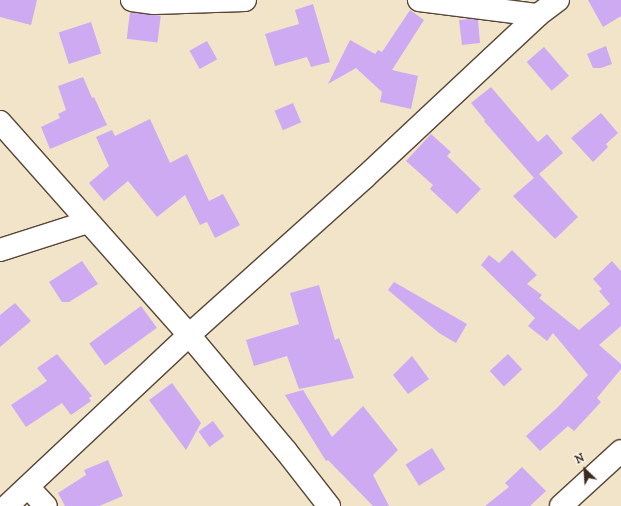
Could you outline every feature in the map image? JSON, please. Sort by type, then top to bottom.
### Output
[{"type":"street","points":[[132,0],[154,3],[245,0]]},
{"type":"street","points":[[419,0],[538,15]]},
{"type":"street","points":[[7,506],[189,335],[364,178],[538,15],[558,0]]},
{"type":"street","points":[[0,122],[189,335],[286,451],[329,506]]},
{"type":"street","points":[[0,250],[88,222]]},
{"type":"street","points":[[560,506],[621,451]]},
{"type":"street","points":[[28,487],[46,506]]},
{"type":"building","points":[[0,0],[37,0],[31,25],[0,17]]},
{"type":"building","points":[[588,0],[621,0],[621,16],[603,27]]},
{"type":"building","points":[[313,4],[330,62],[311,67],[307,57],[275,66],[265,34],[299,24],[295,10]]},
{"type":"building","points":[[410,10],[424,20],[392,70],[418,76],[411,109],[380,102],[382,92],[356,68],[328,84],[350,40],[375,54],[378,50],[382,52]]},
{"type":"building","points":[[130,12],[161,16],[157,43],[127,39]]},
{"type":"building","points":[[459,20],[478,20],[480,43],[462,45]]},
{"type":"building","points":[[91,22],[101,53],[69,64],[59,33]]},
{"type":"building","points":[[207,41],[217,59],[200,69],[190,51]]},
{"type":"building","points":[[606,46],[612,64],[601,68],[593,68],[587,54]]},
{"type":"building","points":[[544,47],[569,76],[552,91],[527,62]]},
{"type":"building","points":[[83,77],[92,98],[94,97],[107,125],[50,149],[41,127],[60,118],[58,114],[66,110],[58,86]]},
{"type":"building","points":[[491,87],[538,142],[547,134],[563,153],[539,174],[578,217],[555,239],[513,196],[534,178],[484,121],[485,120],[471,103]]},
{"type":"building","points":[[293,103],[301,122],[283,130],[275,111]]},
{"type":"building","points":[[601,113],[618,133],[606,144],[608,147],[593,162],[571,138]]},
{"type":"building","points":[[150,119],[170,163],[187,154],[209,201],[223,194],[240,225],[215,238],[207,222],[200,225],[185,195],[157,217],[128,181],[104,201],[89,183],[109,166],[96,137],[112,130],[115,136]]},
{"type":"building","points":[[431,134],[451,152],[447,156],[481,189],[457,214],[430,189],[433,185],[406,161]]},
{"type":"building","points":[[512,250],[537,275],[527,284],[542,295],[539,298],[579,330],[610,304],[599,291],[602,289],[593,279],[612,261],[621,271],[621,326],[599,345],[621,364],[621,369],[597,398],[601,402],[574,431],[568,426],[540,451],[526,436],[557,408],[588,375],[553,333],[547,341],[528,326],[535,318],[481,265],[489,255],[499,263]]},
{"type":"building","points":[[82,261],[98,284],[69,302],[62,302],[49,282]]},
{"type":"building","points":[[394,282],[467,324],[456,343],[439,333],[388,290]]},
{"type":"building","points":[[319,285],[335,340],[339,338],[354,378],[299,389],[287,356],[254,366],[246,340],[299,324],[290,293]]},
{"type":"building","points":[[15,303],[31,321],[0,347],[0,315]]},
{"type":"building","points":[[141,306],[157,328],[105,365],[89,344]]},
{"type":"building","points":[[57,354],[92,396],[89,398],[91,401],[71,415],[62,403],[26,427],[11,405],[47,381],[37,368]]},
{"type":"building","points":[[508,354],[522,369],[504,386],[490,371]]},
{"type":"building","points":[[412,356],[429,379],[408,394],[393,375]]},
{"type":"building","points":[[172,383],[201,423],[186,450],[149,400]]},
{"type":"building","points":[[303,390],[332,437],[363,406],[398,450],[373,475],[389,506],[373,506],[328,460],[326,461],[285,395]]},
{"type":"building","points":[[213,421],[224,436],[210,447],[198,432]]},
{"type":"building","points":[[432,448],[445,469],[419,486],[406,464]]},
{"type":"building","points":[[108,460],[123,496],[99,506],[65,506],[58,493],[86,475],[84,470]]},
{"type":"building","points":[[522,467],[546,491],[530,506],[485,506],[509,487],[505,483]]}]
